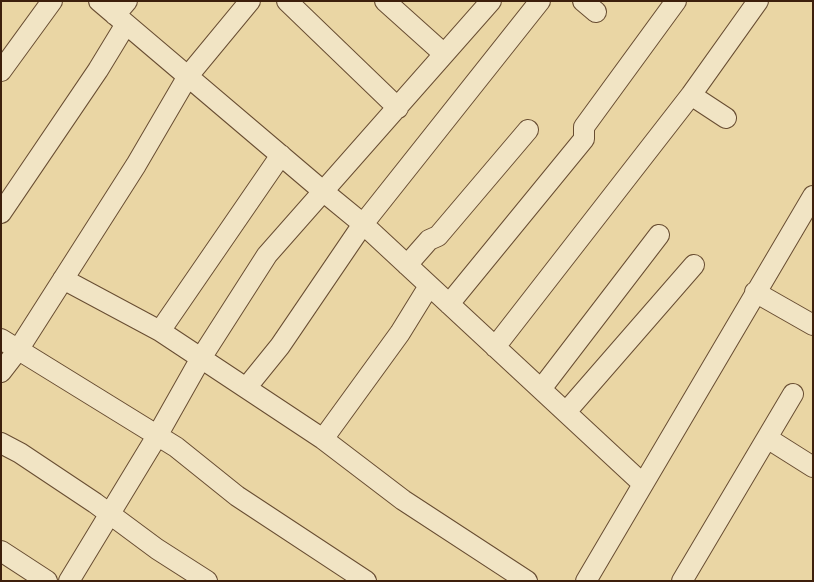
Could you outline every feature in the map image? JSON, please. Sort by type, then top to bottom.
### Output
[{"type":"street","points":[[1,71],[52,1]]},
{"type":"street","points":[[99,1],[123,14],[188,76],[280,156],[363,224],[643,484]]},
{"type":"street","points":[[1,372],[10,344],[63,279],[136,164],[188,76],[250,1]]},
{"type":"street","points":[[287,1],[398,108]]},
{"type":"street","points":[[385,1],[444,54]]},
{"type":"street","points":[[68,581],[110,515],[201,358],[266,255],[324,192],[491,1]]},
{"type":"street","points":[[246,388],[280,346],[363,224],[540,1]]},
{"type":"street","points":[[448,304],[584,138],[584,127],[676,1]]},
{"type":"street","points":[[495,346],[691,95],[758,1]]},
{"type":"street","points":[[1,213],[98,70],[123,14]]},
{"type":"street","points":[[691,95],[726,118]]},
{"type":"street","points":[[407,265],[429,240],[438,236],[528,130]]},
{"type":"street","points":[[160,331],[280,156]]},
{"type":"street","points":[[586,581],[813,196]]},
{"type":"street","points":[[541,389],[660,235]]},
{"type":"street","points":[[566,412],[694,265]]},
{"type":"street","points":[[63,279],[160,331],[323,439],[403,500],[527,581]]},
{"type":"street","points":[[323,439],[400,333],[429,286]]},
{"type":"street","points":[[755,292],[813,325]]},
{"type":"street","points":[[10,344],[176,447],[237,496],[366,581]]},
{"type":"street","points":[[682,581],[793,394]]},
{"type":"street","points":[[767,438],[813,466]]},
{"type":"street","points":[[1,443],[20,453],[157,549],[207,581]]},
{"type":"street","points":[[1,551],[46,581]]}]
